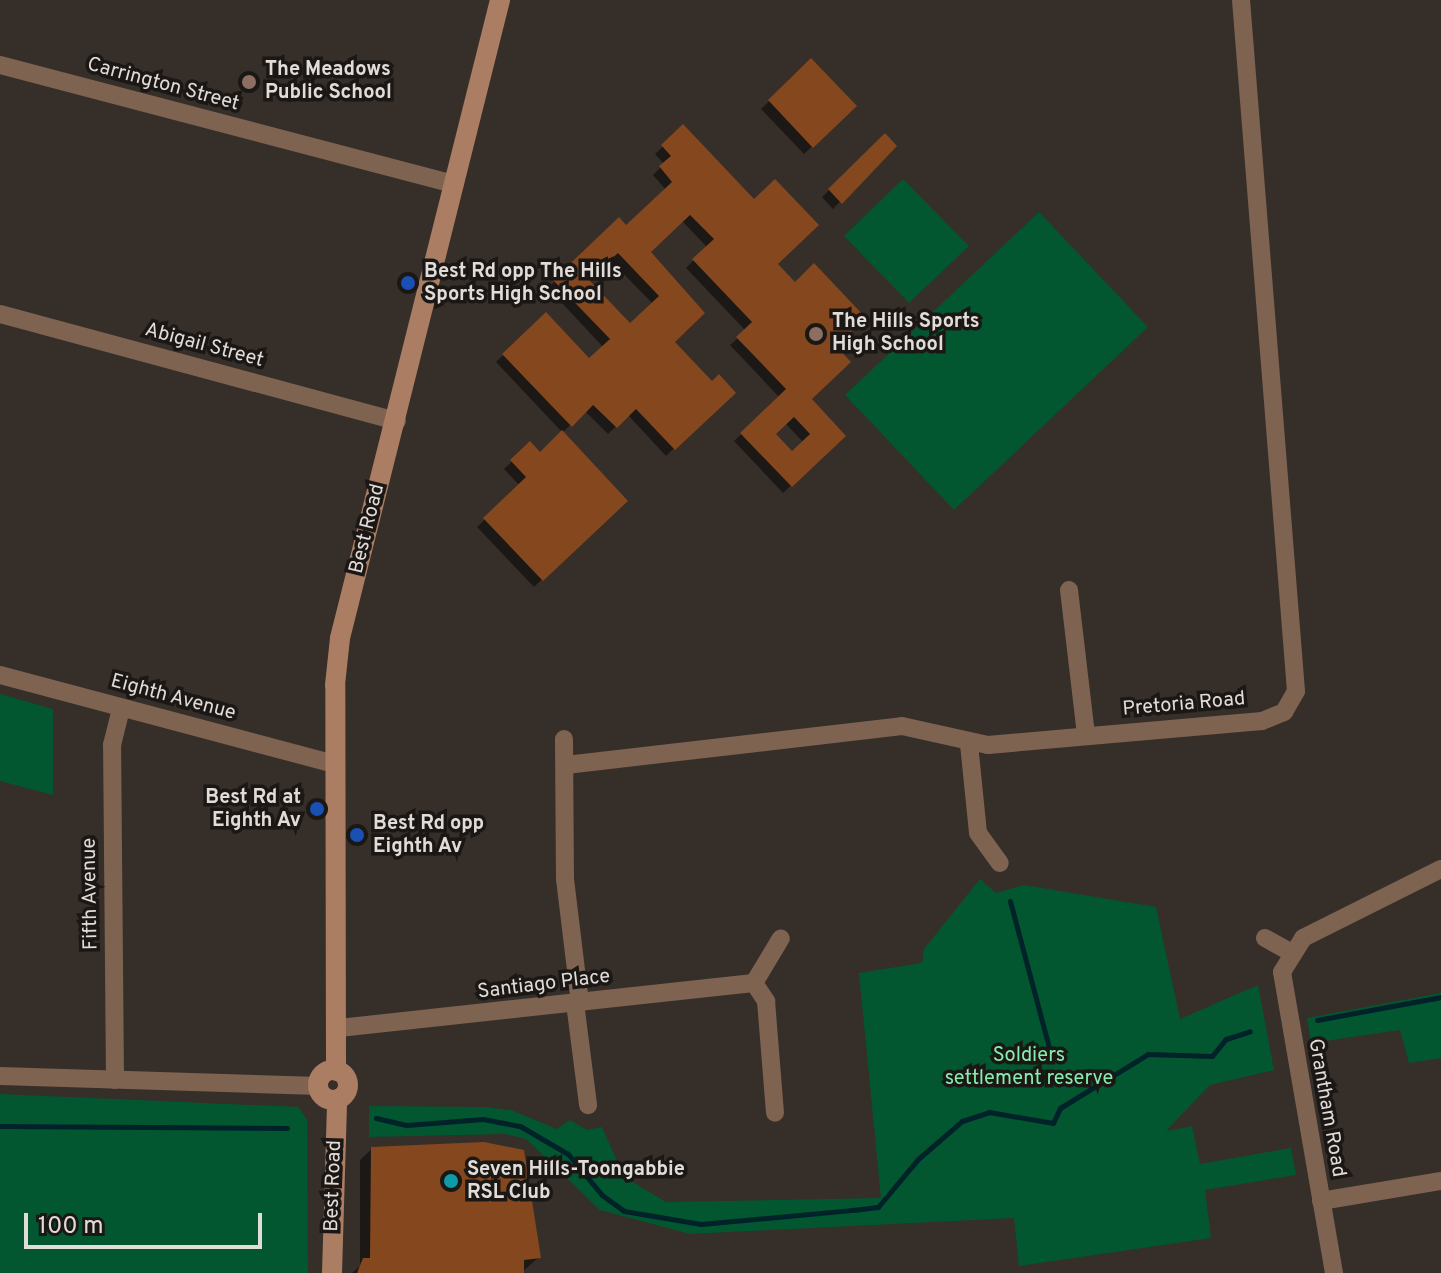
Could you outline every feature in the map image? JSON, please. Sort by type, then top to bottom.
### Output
[{"type":"main road","name":"Best Road","points":[[336,1071],[339,1028],[335,764],[340,638],[397,421],[500,0]]},
{"type":"main road","points":[[336,1071],[348,1087],[337,1100],[325,1097],[319,1086],[324,1074],[336,1071]]},
{"type":"main road","name":"Best Road","points":[[332,1273],[337,1100]]},
{"type":"street","name":"Pretoria Road","points":[[566,765],[909,726],[969,744],[1262,721],[1284,712],[1296,691],[1241,0]]},
{"type":"street","name":"Carrington Street","points":[[0,65],[455,184]]},
{"type":"street","name":"Abigail Street","points":[[0,314],[397,421]]},
{"type":"street","points":[[1069,590],[1086,735]]},
{"type":"street","name":"Eighth Avenue","points":[[0,675],[335,764]]},
{"type":"street","name":"Fifth Avenue","points":[[115,1080],[112,745],[121,708]]},
{"type":"street","points":[[564,739],[565,879],[588,1105]]},
{"type":"street","points":[[969,744],[978,833],[1000,863]]},
{"type":"street","points":[[1265,938],[1290,952],[1314,932],[1441,869]]},
{"type":"street","points":[[775,1113],[766,1001],[754,983],[781,938]]},
{"type":"street","name":"Grantham Road","points":[[1290,952],[1282,990],[1334,1273]]},
{"type":"street","name":"Santiago Place","points":[[339,1028],[754,983]]},
{"type":"street","points":[[0,1076],[319,1086]]},
{"type":"street","points":[[1321,1201],[1441,1181]]},
{"type":"green space","points":[[903,179],[969,246],[909,303],[844,236]]},
{"type":"green space","points":[[1039,212],[1148,327],[954,510],[845,395]]},
{"type":"green space","points":[[0,694],[53,709],[53,795],[0,781]]},
{"type":"green space","name":"Soldiers settlement reserve","points":[[980,879],[996,893],[1024,885],[1156,907],[1180,1019],[1258,985],[1274,1070],[1210,1085],[1166,1131],[1192,1126],[1200,1164],[1291,1148],[1296,1175],[1205,1190],[1211,1238],[1019,1266],[1014,1218],[690,1234],[600,1210],[526,1139],[505,1134],[369,1137],[369,1106],[486,1107],[511,1110],[557,1129],[570,1120],[587,1130],[602,1127],[624,1177],[666,1202],[881,1198],[859,973],[922,963],[924,949]]},
{"type":"green space","points":[[1441,993],[1441,1058],[1409,1063],[1400,1030],[1311,1043],[1307,1018]]},
{"type":"green space","points":[[0,1094],[299,1107],[307,1120],[308,1273],[0,1273]]},
{"type":"building","points":[[811,58],[857,106],[813,148],[768,100]]},
{"type":"building","points":[[683,124],[754,199],[775,179],[819,225],[778,264],[795,282],[814,263],[866,318],[836,346],[851,362],[812,399],[846,436],[792,487],[740,433],[786,389],[736,337],[752,322],[692,259],[714,239],[690,215],[651,252],[705,313],[675,342],[712,381],[719,374],[736,393],[675,450],[636,409],[617,428],[593,405],[572,427],[502,354],[546,312],[589,358],[610,339],[553,280],[619,217],[626,225],[672,182],[659,166],[671,156],[661,145]],"holes":[[[618,253],[659,296],[630,323],[589,280]],[[794,417],[810,434],[792,451],[776,434]]]},
{"type":"building","points":[[885,133],[897,146],[842,204],[828,189]]},
{"type":"building","points":[[562,430],[628,501],[543,581],[483,518],[526,477],[510,460],[530,441],[540,452]]},
{"type":"building","name":"Seven Hills-Toongabbie RSL Club","points":[[484,1142],[524,1150],[541,1258],[524,1260],[524,1273],[357,1273],[363,1258],[370,1258],[371,1147]]},
{"type":"waterway","points":[[1010,901],[1049,1048]]},
{"type":"waterway","points":[[1317,1020],[1441,997]]},
{"type":"waterway","points":[[376,1118],[407,1125],[483,1119],[520,1126],[568,1154],[602,1195],[624,1211],[701,1224],[853,1210],[878,1207],[918,1159],[962,1121],[989,1112],[1053,1123],[1060,1108],[1148,1054],[1212,1056],[1226,1039],[1250,1031]]},
{"type":"waterway","points":[[0,1126],[287,1128]]},
{"type":"place","name":"The Meadows Public School","points":[[249,82]]},
{"type":"place","name":"Best Rd opp The Hills Sports High School","points":[[408,283]]},
{"type":"place","name":"The Hills Sports High School","points":[[816,334]]},
{"type":"place","name":"Best Rd at Eighth Av","points":[[317,809]]},
{"type":"place","name":"Best Rd opp Eighth Av","points":[[357,835]]},
{"type":"place","name":"Seven Hills-Toongabbie RSL Club","points":[[451,1181]]}]
